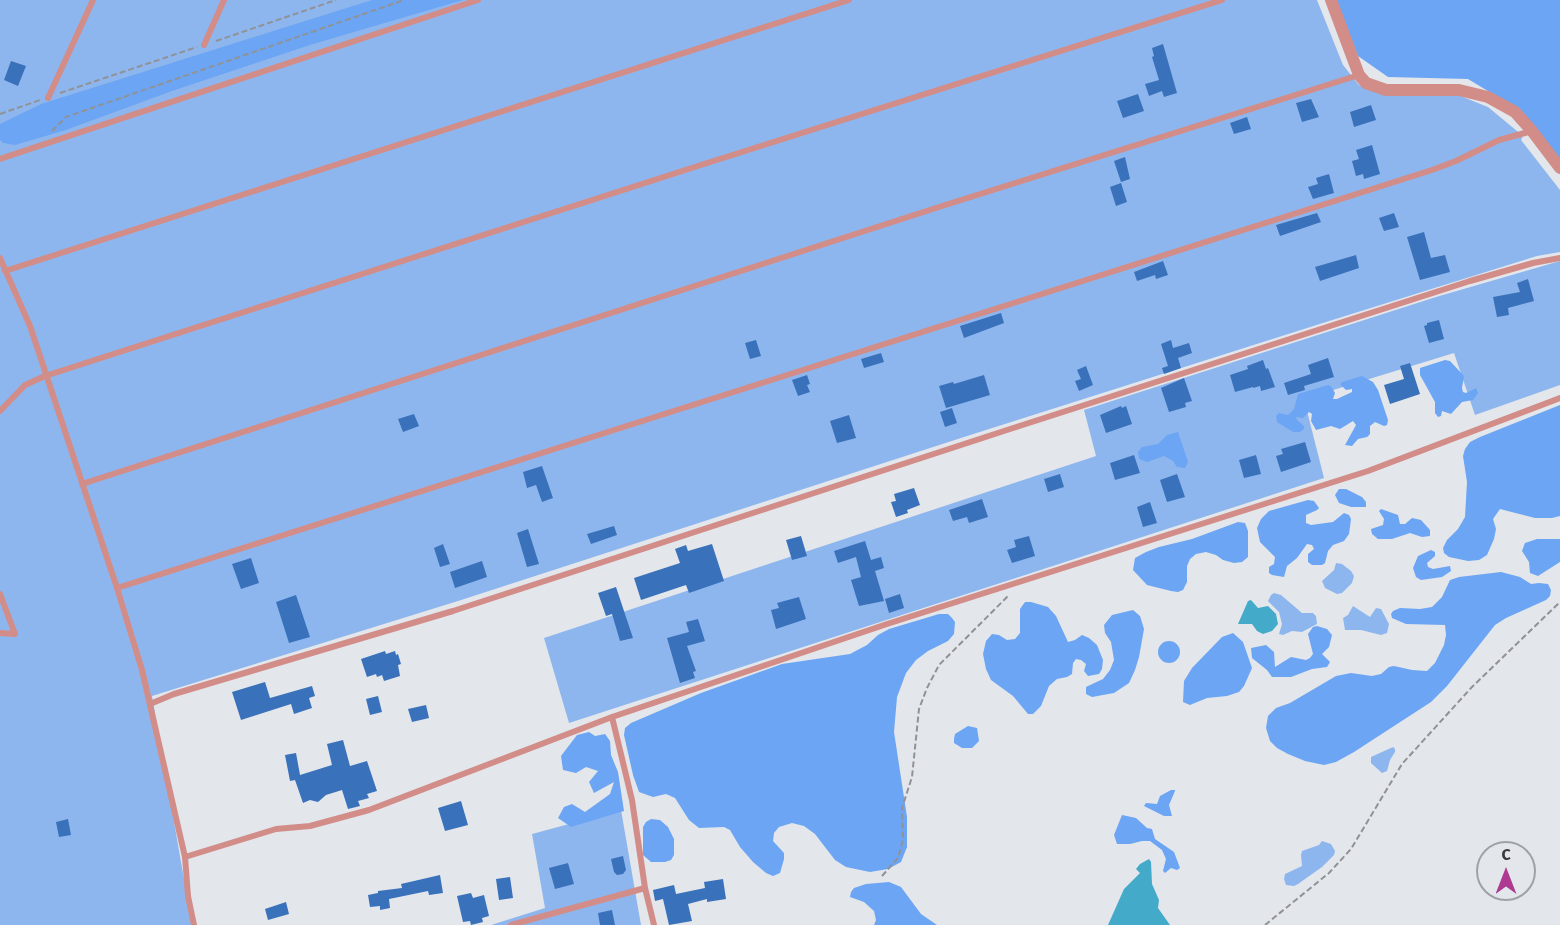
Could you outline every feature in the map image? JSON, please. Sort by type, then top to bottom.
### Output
[{"type":"street","points":[[1331,0],[1359,75],[1366,83],[1386,90],[1459,90],[1488,97],[1515,112],[1532,130],[1560,168]]},
{"type":"lane","points":[[48,98],[93,0]]},
{"type":"lane","points":[[204,45],[224,0]]},
{"type":"lane","points":[[0,159],[478,0]]},
{"type":"lane","points":[[5,271],[849,0]]},
{"type":"lane","points":[[0,411],[26,385],[45,376],[727,156],[1222,0]]},
{"type":"lane","points":[[82,484],[921,213],[1359,75]]},
{"type":"lane","points":[[117,588],[1432,170],[1498,140],[1532,130]]},
{"type":"lane","points":[[0,258],[23,309],[117,588],[142,670],[184,857],[194,925]]},
{"type":"lane","points":[[150,704],[174,694],[453,611],[1470,281],[1533,263],[1560,258]]},
{"type":"lane","points":[[184,857],[276,829],[297,829],[369,810],[612,717],[876,628],[1368,471],[1560,398]]},
{"type":"lane","points":[[0,594],[15,634],[0,633]]},
{"type":"lane","points":[[612,717],[632,800],[645,888],[654,925]]},
{"type":"lane","points":[[511,925],[645,888]]},
{"type":"path","points":[[0,114],[336,0]]},
{"type":"path","points":[[38,146],[66,117],[404,0]]},
{"type":"path","points":[[882,876],[898,858],[903,840],[902,808],[912,777],[919,709],[927,688],[939,665],[990,612],[1024,581]]},
{"type":"path","points":[[1265,925],[1329,873],[1351,849],[1402,764],[1471,688],[1560,602]]},
{"type":"shaded area","points":[[0,0],[1317,0],[1343,65],[1359,85],[1386,95],[1458,95],[1488,107],[1523,136],[1521,140],[1560,190],[1560,252],[1537,256],[1326,322],[458,601],[152,696],[192,925],[0,925]]},
{"type":"shaded area","points":[[372,0],[463,0],[310,45],[172,91],[66,130],[15,145],[3,143],[0,140],[0,124],[41,104]]},
{"type":"shaded area","points":[[1336,0],[1560,0],[1560,161],[1521,111],[1468,79],[1388,77],[1358,56]]},
{"type":"shaded area","points":[[1560,261],[1560,385],[1475,415],[1454,353],[1304,399],[1324,478],[569,723],[544,638],[1096,456],[1084,410],[1436,297]]},
{"type":"shaded area","points":[[1445,360],[1450,361],[1464,376],[1463,392],[1466,393],[1476,388],[1478,393],[1473,400],[1462,402],[1451,414],[1442,411],[1441,416],[1438,417],[1435,413],[1435,402],[1420,375],[1420,368]]},
{"type":"shaded area","points":[[1362,376],[1373,382],[1378,390],[1388,420],[1387,425],[1384,426],[1375,422],[1370,426],[1370,434],[1358,439],[1352,446],[1345,445],[1356,425],[1353,421],[1340,429],[1331,426],[1316,430],[1311,421],[1312,414],[1309,412],[1303,418],[1296,417],[1304,426],[1300,432],[1293,432],[1277,422],[1276,416],[1279,413],[1288,415],[1294,409],[1298,394],[1328,385],[1335,393],[1333,399],[1337,399],[1352,392],[1352,389],[1346,390],[1340,384],[1342,382]]},
{"type":"shaded area","points":[[1560,405],[1560,516],[1535,518],[1500,509],[1493,519],[1496,529],[1487,555],[1479,560],[1468,561],[1449,557],[1444,553],[1443,548],[1465,517],[1467,482],[1463,456],[1470,442]]},
{"type":"shaded area","points":[[1178,432],[1188,462],[1185,468],[1177,467],[1173,461],[1164,456],[1147,462],[1139,459],[1138,452],[1142,447],[1158,444],[1167,435]]},
{"type":"shaded area","points":[[1339,489],[1346,489],[1362,497],[1366,502],[1366,507],[1351,507],[1339,503],[1335,495]]},
{"type":"shaded area","points":[[1308,500],[1314,501],[1319,508],[1306,515],[1306,523],[1311,525],[1333,522],[1344,513],[1351,519],[1349,534],[1344,541],[1333,545],[1322,565],[1312,565],[1308,562],[1308,554],[1314,549],[1312,545],[1307,544],[1297,558],[1287,566],[1284,577],[1272,575],[1269,573],[1269,567],[1274,564],[1275,557],[1260,542],[1257,528],[1261,519],[1269,511]]},
{"type":"shaded area","points":[[1381,509],[1398,515],[1400,524],[1405,524],[1412,518],[1421,520],[1430,530],[1430,536],[1422,537],[1410,533],[1392,539],[1378,539],[1372,534],[1371,529],[1383,525],[1384,519],[1379,511]]},
{"type":"shaded area","points":[[1238,522],[1245,523],[1248,531],[1248,557],[1242,562],[1234,563],[1206,552],[1196,554],[1187,566],[1187,582],[1183,590],[1178,592],[1147,585],[1133,570],[1135,558],[1146,552],[1192,539]]},
{"type":"shaded area","points":[[1537,539],[1560,539],[1560,562],[1538,576],[1530,573],[1529,562],[1522,551],[1525,543]]},
{"type":"shaded area","points":[[1431,550],[1435,552],[1435,556],[1427,563],[1428,567],[1433,569],[1450,566],[1451,571],[1442,577],[1421,580],[1416,577],[1413,568],[1418,556]]},
{"type":"shaded area","points":[[1336,563],[1342,564],[1354,576],[1352,583],[1342,593],[1337,594],[1325,588],[1322,581],[1334,570]]},
{"type":"shaded area","points":[[1501,572],[1520,577],[1531,584],[1548,584],[1551,590],[1550,596],[1495,625],[1447,686],[1431,702],[1354,752],[1336,762],[1324,765],[1288,754],[1270,741],[1266,728],[1268,716],[1276,708],[1290,703],[1336,676],[1351,673],[1372,676],[1381,674],[1394,666],[1427,671],[1435,663],[1444,645],[1445,625],[1406,624],[1392,618],[1393,611],[1400,608],[1432,607],[1442,597],[1450,580]]},
{"type":"shaded area","points":[[1274,593],[1281,595],[1302,613],[1313,613],[1317,624],[1302,632],[1292,631],[1283,635],[1279,634],[1282,624],[1279,612],[1268,601]]},
{"type":"shaded area","points":[[1251,600],[1258,608],[1268,606],[1276,614],[1278,624],[1272,631],[1263,634],[1257,631],[1252,624],[1238,624],[1248,601]]},
{"type":"shaded area","points":[[1025,602],[1048,607],[1056,616],[1068,642],[1082,635],[1089,638],[1097,645],[1103,660],[1099,674],[1088,676],[1084,671],[1086,664],[1076,659],[1073,663],[1072,674],[1057,679],[1049,686],[1041,706],[1033,714],[1028,714],[1013,696],[991,680],[983,654],[986,641],[992,634],[1007,640],[1015,639],[1020,633],[1020,609]]},
{"type":"shaded area","points":[[1353,606],[1370,617],[1376,608],[1381,609],[1389,624],[1387,633],[1381,635],[1361,630],[1345,630],[1343,618],[1348,615]]},
{"type":"shaded area","points":[[1133,610],[1140,616],[1144,629],[1139,657],[1129,683],[1114,693],[1092,697],[1086,694],[1086,687],[1103,679],[1114,660],[1111,642],[1105,633],[1104,625],[1112,615]]},
{"type":"shaded area","points":[[939,614],[948,614],[955,622],[954,634],[948,641],[916,660],[906,673],[897,697],[894,732],[907,817],[907,847],[901,862],[888,869],[870,872],[846,867],[835,860],[815,834],[804,826],[792,823],[779,827],[774,833],[773,841],[784,853],[784,859],[780,873],[773,876],[753,862],[740,847],[730,830],[724,827],[699,828],[689,820],[675,798],[666,794],[653,797],[639,792],[624,735],[625,728],[631,723],[701,693],[782,664],[850,654],[889,629]]},
{"type":"shaded area","points":[[1313,627],[1327,629],[1332,635],[1329,647],[1322,654],[1330,662],[1327,667],[1312,669],[1291,677],[1272,677],[1252,658],[1251,648],[1266,645],[1274,652],[1275,667],[1291,657],[1306,660],[1313,654],[1308,634]]},
{"type":"shaded area","points":[[1233,633],[1243,642],[1252,668],[1244,686],[1239,692],[1227,696],[1207,698],[1190,705],[1183,702],[1184,681],[1192,668],[1222,637]]},
{"type":"shaded area","points":[[1169,641],[1177,644],[1180,652],[1177,660],[1169,663],[1161,660],[1158,652],[1161,644]]},
{"type":"shaded area","points":[[968,726],[977,728],[979,741],[972,748],[962,748],[954,743],[955,734]]},
{"type":"shaded area","points":[[589,732],[595,736],[605,734],[610,741],[624,811],[571,827],[558,818],[564,807],[572,804],[585,812],[610,794],[614,782],[594,793],[589,782],[598,771],[586,767],[576,773],[563,770],[561,756],[577,735]]},
{"type":"shaded area","points":[[1393,747],[1395,752],[1387,771],[1382,773],[1371,763],[1371,757]]},
{"type":"shaded area","points":[[1175,790],[1169,805],[1172,816],[1164,816],[1144,806],[1146,803],[1157,804],[1160,796]]},
{"type":"shaded area","points":[[621,810],[641,925],[491,925],[545,908],[532,834]]},
{"type":"shaded area","points":[[1122,815],[1136,818],[1147,828],[1152,829],[1155,839],[1174,852],[1180,868],[1177,870],[1171,868],[1165,873],[1163,871],[1166,859],[1162,850],[1150,841],[1117,844],[1114,835]]},
{"type":"shaded area","points":[[651,819],[660,820],[668,827],[674,839],[674,855],[671,860],[651,862],[643,855],[643,827]]},
{"type":"shaded area","points":[[1322,841],[1331,844],[1335,851],[1334,855],[1322,867],[1298,884],[1286,885],[1285,874],[1302,866],[1302,851],[1319,845]]},
{"type":"shaded area","points":[[1149,859],[1152,884],[1159,900],[1158,908],[1170,925],[1108,925],[1124,889],[1140,873],[1136,869]]},
{"type":"shaded area","points":[[889,882],[901,887],[921,914],[937,925],[874,925],[876,920],[874,911],[864,902],[850,897],[851,892],[854,888],[866,884]]},
{"type":"building","points":[[1163,44],[1177,93],[1164,97],[1162,91],[1149,96],[1145,84],[1159,80],[1152,57],[1154,56],[1152,48]]},
{"type":"building","points":[[11,61],[26,66],[18,86],[4,80]]},
{"type":"building","points":[[1138,94],[1144,111],[1123,118],[1117,101]]},
{"type":"building","points":[[1311,99],[1319,117],[1302,122],[1296,103]]},
{"type":"building","points":[[1371,105],[1376,120],[1354,127],[1350,112]]},
{"type":"building","points":[[1247,117],[1251,129],[1234,134],[1230,123]]},
{"type":"building","points":[[1372,145],[1380,174],[1364,179],[1363,174],[1356,176],[1352,161],[1359,159],[1356,150]]},
{"type":"building","points":[[1125,157],[1130,179],[1121,182],[1114,161]]},
{"type":"building","points":[[1329,174],[1334,193],[1313,199],[1308,187],[1318,184],[1316,178]]},
{"type":"building","points":[[1121,183],[1127,202],[1116,206],[1110,187]]},
{"type":"building","points":[[1317,213],[1321,222],[1280,236],[1276,225]]},
{"type":"building","points":[[1394,213],[1399,227],[1384,231],[1379,218]]},
{"type":"building","points":[[1424,232],[1431,258],[1445,255],[1450,272],[1420,280],[1407,237]]},
{"type":"building","points":[[1356,255],[1359,268],[1320,281],[1315,267]]},
{"type":"building","points":[[1163,261],[1168,275],[1156,279],[1155,275],[1137,281],[1134,272]]},
{"type":"building","points":[[1528,279],[1534,301],[1508,308],[1509,315],[1497,317],[1493,297],[1520,292],[1517,283]]},
{"type":"building","points":[[1001,313],[1004,323],[964,338],[960,326]]},
{"type":"building","points":[[1439,320],[1444,339],[1429,343],[1424,326]]},
{"type":"building","points":[[756,340],[761,356],[750,359],[745,343]]},
{"type":"building","points":[[1171,340],[1173,348],[1189,343],[1192,353],[1178,358],[1181,368],[1164,374],[1162,368],[1168,366],[1161,344]]},
{"type":"building","points":[[881,353],[884,362],[864,368],[861,359]]},
{"type":"building","points":[[1328,358],[1334,377],[1304,386],[1305,390],[1288,395],[1284,383],[1311,374],[1308,365]]},
{"type":"building","points":[[1263,360],[1275,387],[1261,391],[1260,386],[1235,392],[1230,375],[1248,369],[1247,366]]},
{"type":"building","points":[[1410,363],[1420,394],[1390,404],[1384,385],[1404,379],[1400,366]]},
{"type":"building","points":[[1086,366],[1093,385],[1079,391],[1075,381],[1081,379],[1077,370]]},
{"type":"building","points":[[807,375],[810,392],[798,396],[792,380]]},
{"type":"building","points":[[984,375],[990,395],[946,408],[939,386]]},
{"type":"building","points":[[1184,378],[1192,401],[1185,403],[1186,407],[1169,412],[1161,388]]},
{"type":"building","points":[[1121,406],[1122,408],[1126,406],[1132,424],[1106,433],[1100,415]]},
{"type":"building","points":[[952,408],[957,423],[945,427],[940,412]]},
{"type":"building","points":[[414,414],[419,426],[403,432],[398,419]]},
{"type":"building","points":[[849,415],[856,438],[837,443],[830,421]]},
{"type":"building","points":[[1305,442],[1311,462],[1281,472],[1276,456],[1283,454],[1281,449]]},
{"type":"building","points":[[1134,455],[1140,473],[1115,480],[1110,463]]},
{"type":"building","points":[[1256,455],[1261,474],[1244,478],[1239,460]]},
{"type":"building","points":[[542,466],[553,498],[542,502],[536,485],[527,488],[523,472]]},
{"type":"building","points":[[1060,474],[1064,487],[1048,492],[1044,479]]},
{"type":"building","points":[[1177,474],[1185,497],[1167,502],[1160,480]]},
{"type":"building","points":[[914,488],[920,505],[896,517],[891,502],[896,501],[894,494]]},
{"type":"building","points":[[982,499],[988,517],[969,523],[967,517],[953,521],[949,510]]},
{"type":"building","points":[[1150,502],[1157,523],[1143,527],[1137,507]]},
{"type":"building","points":[[614,526],[617,535],[591,544],[587,534]]},
{"type":"building","points":[[528,529],[539,564],[527,567],[517,533]]},
{"type":"building","points":[[801,536],[807,556],[792,560],[786,540]]},
{"type":"building","points":[[1029,536],[1035,556],[1012,563],[1007,550],[1016,547],[1014,540]]},
{"type":"building","points":[[865,541],[871,560],[881,557],[884,568],[875,571],[884,601],[859,606],[851,580],[861,577],[856,557],[838,563],[834,551]]},
{"type":"building","points":[[443,544],[450,564],[440,567],[434,548]]},
{"type":"building","points":[[712,544],[724,581],[689,593],[686,585],[641,600],[634,578],[680,563],[675,549],[686,545],[688,551]]},
{"type":"building","points":[[251,558],[259,583],[241,589],[232,564]]},
{"type":"building","points":[[482,561],[487,577],[455,588],[450,572]]},
{"type":"building","points":[[616,587],[633,638],[620,641],[612,614],[606,616],[598,593]]},
{"type":"building","points":[[900,594],[904,608],[889,613],[885,599]]},
{"type":"building","points":[[296,595],[310,637],[289,643],[276,602]]},
{"type":"building","points":[[799,597],[806,619],[776,629],[771,610],[779,608],[777,603]]},
{"type":"building","points":[[698,619],[705,641],[687,646],[696,671],[693,672],[695,678],[680,683],[667,638],[689,632],[686,622]]},
{"type":"building","points":[[385,651],[386,654],[395,651],[396,655],[398,654],[401,664],[398,665],[400,676],[384,681],[382,675],[367,677],[361,659]]},
{"type":"building","points":[[265,682],[270,698],[312,686],[315,696],[309,698],[312,708],[294,714],[291,704],[241,720],[232,692]]},
{"type":"building","points":[[378,696],[382,712],[370,715],[366,699]]},
{"type":"building","points":[[426,705],[429,718],[412,722],[408,709]]},
{"type":"building","points":[[343,740],[350,766],[367,761],[377,791],[367,794],[369,798],[358,801],[360,806],[348,809],[342,790],[326,795],[318,802],[310,800],[303,803],[295,780],[290,781],[285,755],[296,753],[300,775],[332,765],[327,744]]},
{"type":"building","points":[[461,801],[468,825],[445,831],[438,808]]},
{"type":"building","points":[[68,819],[71,835],[59,837],[56,822]]},
{"type":"building","points":[[623,856],[626,870],[623,874],[617,875],[611,859]]},
{"type":"building","points":[[568,863],[574,884],[555,889],[549,868]]},
{"type":"building","points":[[440,875],[443,893],[429,895],[428,891],[389,899],[390,908],[380,910],[380,906],[370,907],[368,895],[378,893],[378,891],[402,888],[401,884]]},
{"type":"building","points":[[510,877],[513,898],[499,900],[496,879]]},
{"type":"building","points":[[723,879],[726,899],[707,902],[707,899],[688,904],[692,921],[669,925],[663,899],[655,901],[653,890],[674,885],[676,894],[705,888],[704,882]]},
{"type":"building","points":[[471,893],[473,898],[484,895],[489,916],[482,918],[483,922],[471,925],[470,921],[463,922],[457,896]]},
{"type":"building","points":[[286,902],[289,914],[268,920],[265,909]]},
{"type":"building","points":[[612,910],[615,925],[600,925],[598,913]]}]
